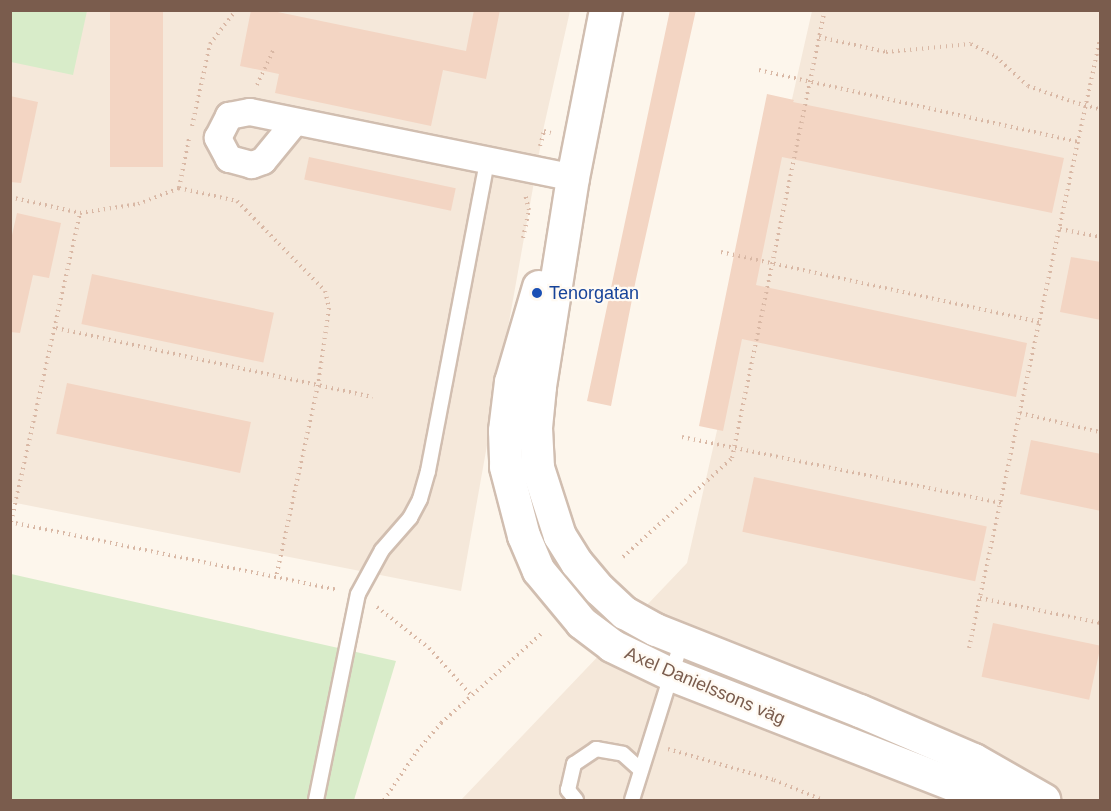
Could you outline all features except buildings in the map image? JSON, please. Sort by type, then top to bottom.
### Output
[{"type":"street","name":"Axel Danielssons väg","points":[[606,10],[573,178],[540,387],[536,428],[538,468],[560,536],[577,563],[625,613],[656,630],[860,711],[974,760],[1044,801]]},
{"type":"street","points":[[296,122],[262,161],[252,165],[229,159],[218,138],[230,116],[250,112],[296,122],[485,171],[573,178]]},
{"type":"street","name":"Axel Danielssons väg","points":[[573,178],[511,382],[504,431],[506,466],[524,536],[539,571],[582,623],[612,646],[672,675],[960,787],[1011,801]]},
{"type":"lane","points":[[316,801],[358,594],[382,550],[410,518],[420,499],[485,171]]},
{"type":"lane","points":[[632,801],[682,640]]},
{"type":"lane","points":[[576,801],[568,790],[574,764],[596,749],[623,754],[641,770]]},
{"type":"path","points":[[179,188],[210,44],[236,10]]},
{"type":"path","points":[[623,557],[732,458],[825,10]]},
{"type":"path","points":[[819,38],[886,52],[971,44],[996,57],[1028,86],[1101,109]]},
{"type":"path","points":[[969,648],[1101,39]]},
{"type":"path","points":[[250,112],[258,77],[274,49]]},
{"type":"path","points":[[759,70],[1078,142]]},
{"type":"path","points":[[485,171],[525,194],[529,210],[522,238]]},
{"type":"path","points":[[10,197],[80,213],[138,204],[179,188],[237,201],[325,291],[329,308],[318,385],[276,578]]},
{"type":"path","points":[[80,213],[11,522],[358,594],[393,618],[429,648],[470,694]]},
{"type":"path","points":[[1060,229],[1101,237]]},
{"type":"path","points":[[720,252],[1040,322]]},
{"type":"path","points":[[56,328],[373,397]]},
{"type":"path","points":[[1020,413],[1101,432]]},
{"type":"path","points":[[682,437],[1001,503]]},
{"type":"path","points":[[980,598],[1101,623]]},
{"type":"path","points":[[384,801],[417,751],[470,694],[542,633]]},
{"type":"path","points":[[650,743],[774,780],[823,801]]},
{"type":"shaded area","points":[[10,11],[570,11],[544,126],[461,591],[11,502]]},
{"type":"shaded area","points":[[812,11],[1100,11],[1100,800],[461,800],[687,563]]},
{"type":"green space","points":[[11,10],[87,11],[73,75],[11,62]]},
{"type":"green space","points":[[11,574],[396,661],[354,800],[11,800]]},
{"type":"place","name":"Tenorgatan","points":[[537,293]]}]
